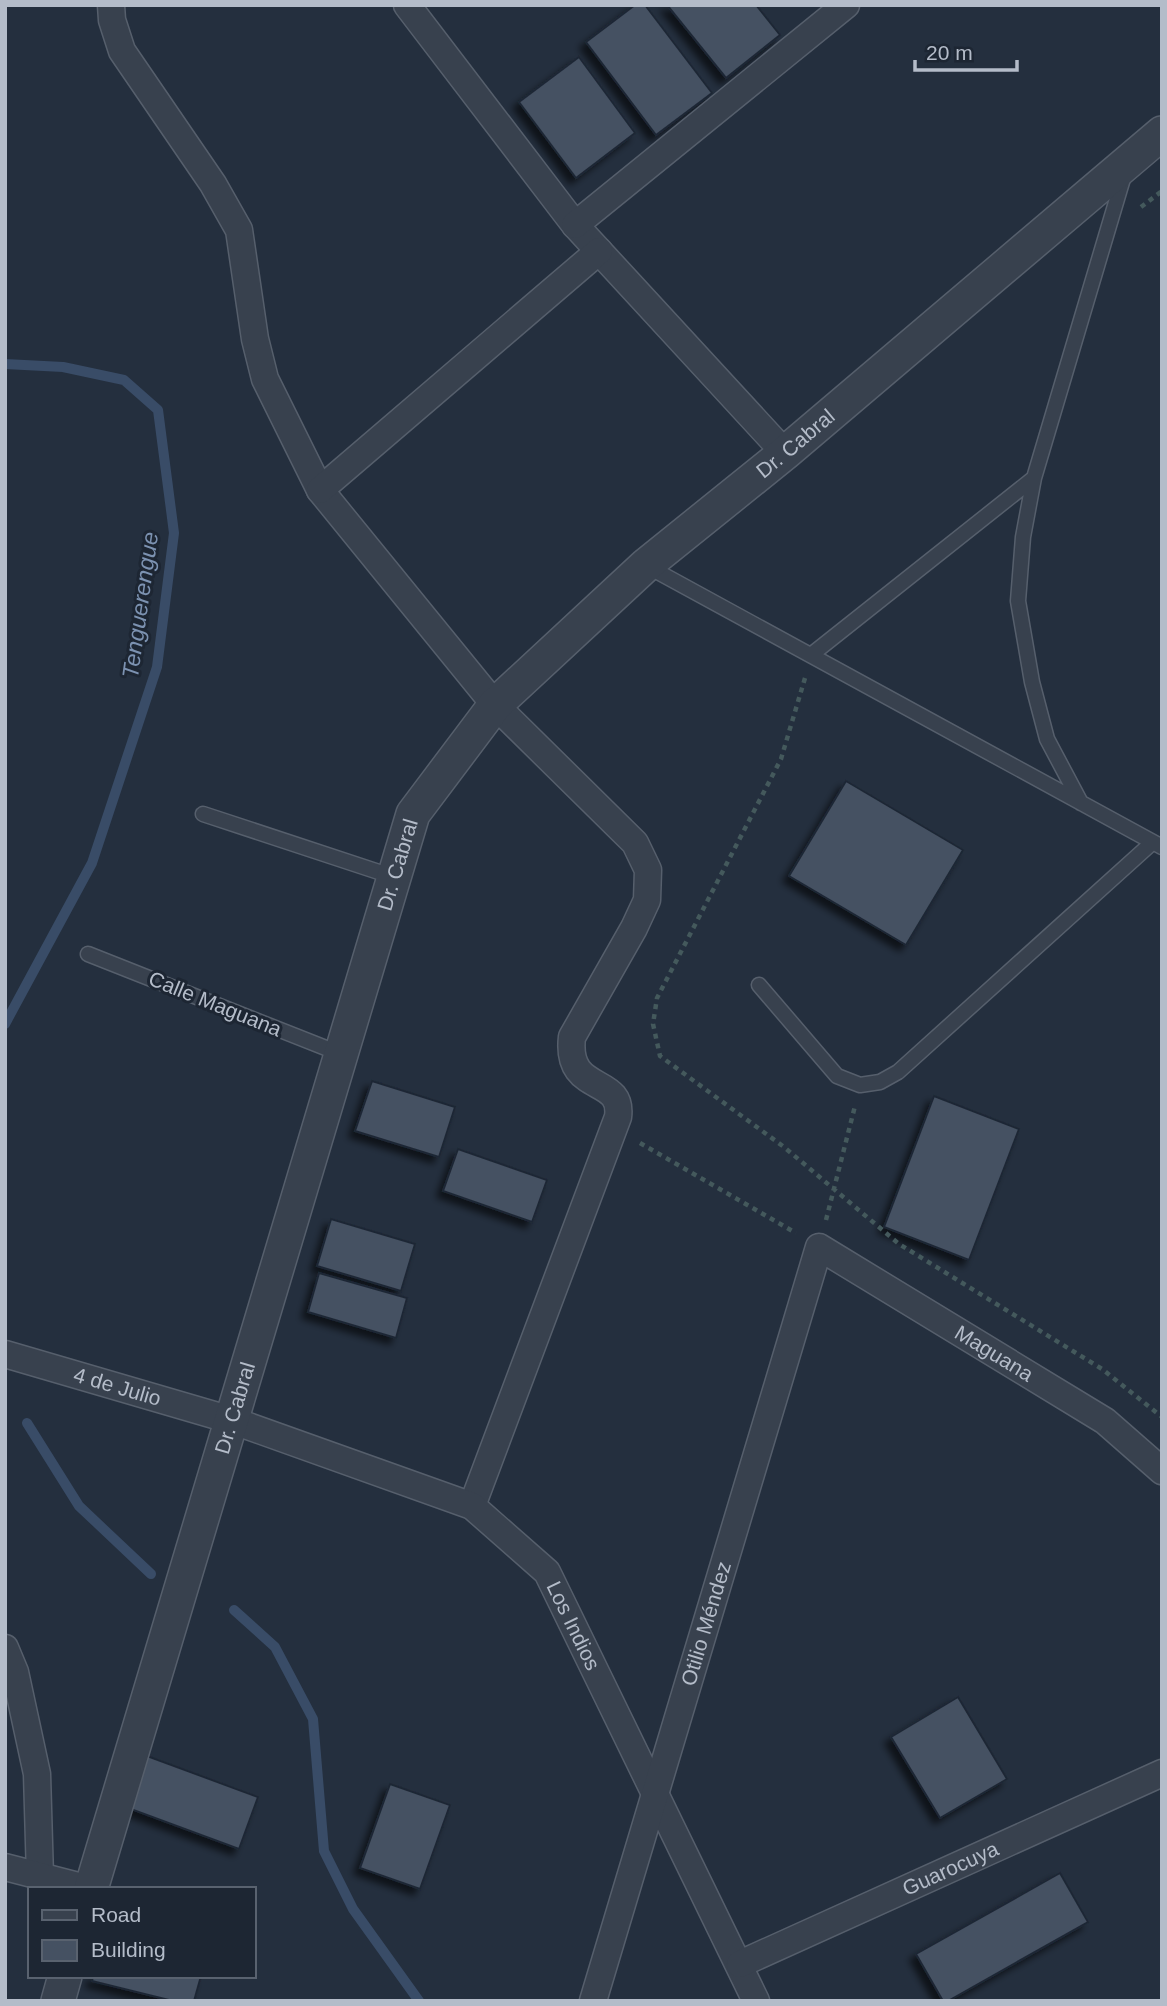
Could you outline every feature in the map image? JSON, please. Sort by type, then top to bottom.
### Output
[{"type":"street","points":[[111,5],[112,20],[122,51],[213,184],[239,230],[255,339],[265,379],[320,490],[495,705],[635,842],[648,870],[647,900],[572,1037],[570,1053],[575,1068],[587,1080],[614,1096],[619,1106],[614,1127],[472,1506]]},
{"type":"street","points":[[407,5],[575,225],[785,453]]},
{"type":"street","points":[[575,225],[846,5]]},
{"type":"street","name":"Dr. Cabral","points":[[92,1887],[413,814],[495,705],[646,565],[785,453],[1162,133]]},
{"type":"street","points":[[320,490],[599,251]]},
{"type":"street","name":"Maguana","points":[[819,1247],[1105,1421],[1162,1471]]},
{"type":"street","name":"Otilio Méndez","points":[[593,2001],[819,1247]]},
{"type":"street","name":"4 de Julio","points":[[5,1354],[231,1420]]},
{"type":"street","name":"Los Indios","points":[[231,1420],[472,1506],[547,1572],[756,2001]]},
{"type":"street","points":[[5,1648],[15,1672],[37,1774],[40,1877]]},
{"type":"street","name":"Guarocuya","points":[[740,1964],[1162,1773]]},
{"type":"street","points":[[5,1867],[82,1887]]},
{"type":"street","points":[[58,2001],[64,1978]]},
{"type":"lane","points":[[1081,803],[1047,739],[1032,682],[1018,601],[1023,537],[1034,478],[1129,161]]},
{"type":"lane","points":[[811,655],[1034,478]]},
{"type":"lane","points":[[646,565],[1157,845],[898,1072],[880,1082],[860,1085],[837,1076],[759,985]]},
{"type":"lane","points":[[203,814],[394,877]]},
{"type":"lane","name":"Calle Maguana","points":[[88,954],[341,1054]]},
{"type":"path","points":[[614,1127],[819,1247],[860,1085]]},
{"type":"building","points":[[635,5],[645,5],[712,93],[656,135],[586,42]]},
{"type":"building","points":[[667,5],[756,5],[780,35],[726,78]]},
{"type":"building","points":[[579,57],[635,133],[576,178],[519,102]]},
{"type":"building","points":[[846,781],[963,850],[906,945],[789,876]]},
{"type":"building","points":[[372,1081],[455,1107],[439,1157],[355,1131]]},
{"type":"building","points":[[934,1096],[1019,1129],[969,1260],[884,1227]]},
{"type":"building","points":[[458,1149],[547,1180],[532,1222],[443,1191]]},
{"type":"building","points":[[331,1219],[415,1244],[401,1291],[317,1266]]},
{"type":"building","points":[[319,1273],[407,1298],[396,1338],[308,1312]]},
{"type":"building","points":[[958,1697],[1007,1779],[940,1818],[891,1737]]},
{"type":"building","points":[[147,1756],[258,1797],[239,1849],[128,1808]]},
{"type":"building","points":[[390,1784],[450,1805],[420,1889],[360,1868]]},
{"type":"building","points":[[1060,1873],[1088,1922],[948,2001],[943,2001],[916,1954]]},
{"type":"building","points":[[93,1978],[200,1978],[194,2001],[173,2001],[92,1981]]},
{"type":"waterway","name":"Tenguerengue","points":[[5,364],[63,367],[124,380],[158,410],[174,533],[157,667],[92,863],[5,1024]]},
{"type":"waterway","name":"Tenguerengue","points":[[27,1423],[79,1506],[151,1574]]},
{"type":"waterway","name":"Tenguerengue","points":[[234,1610],[275,1647],[313,1719],[324,1851],[353,1909],[419,2001]]}]
